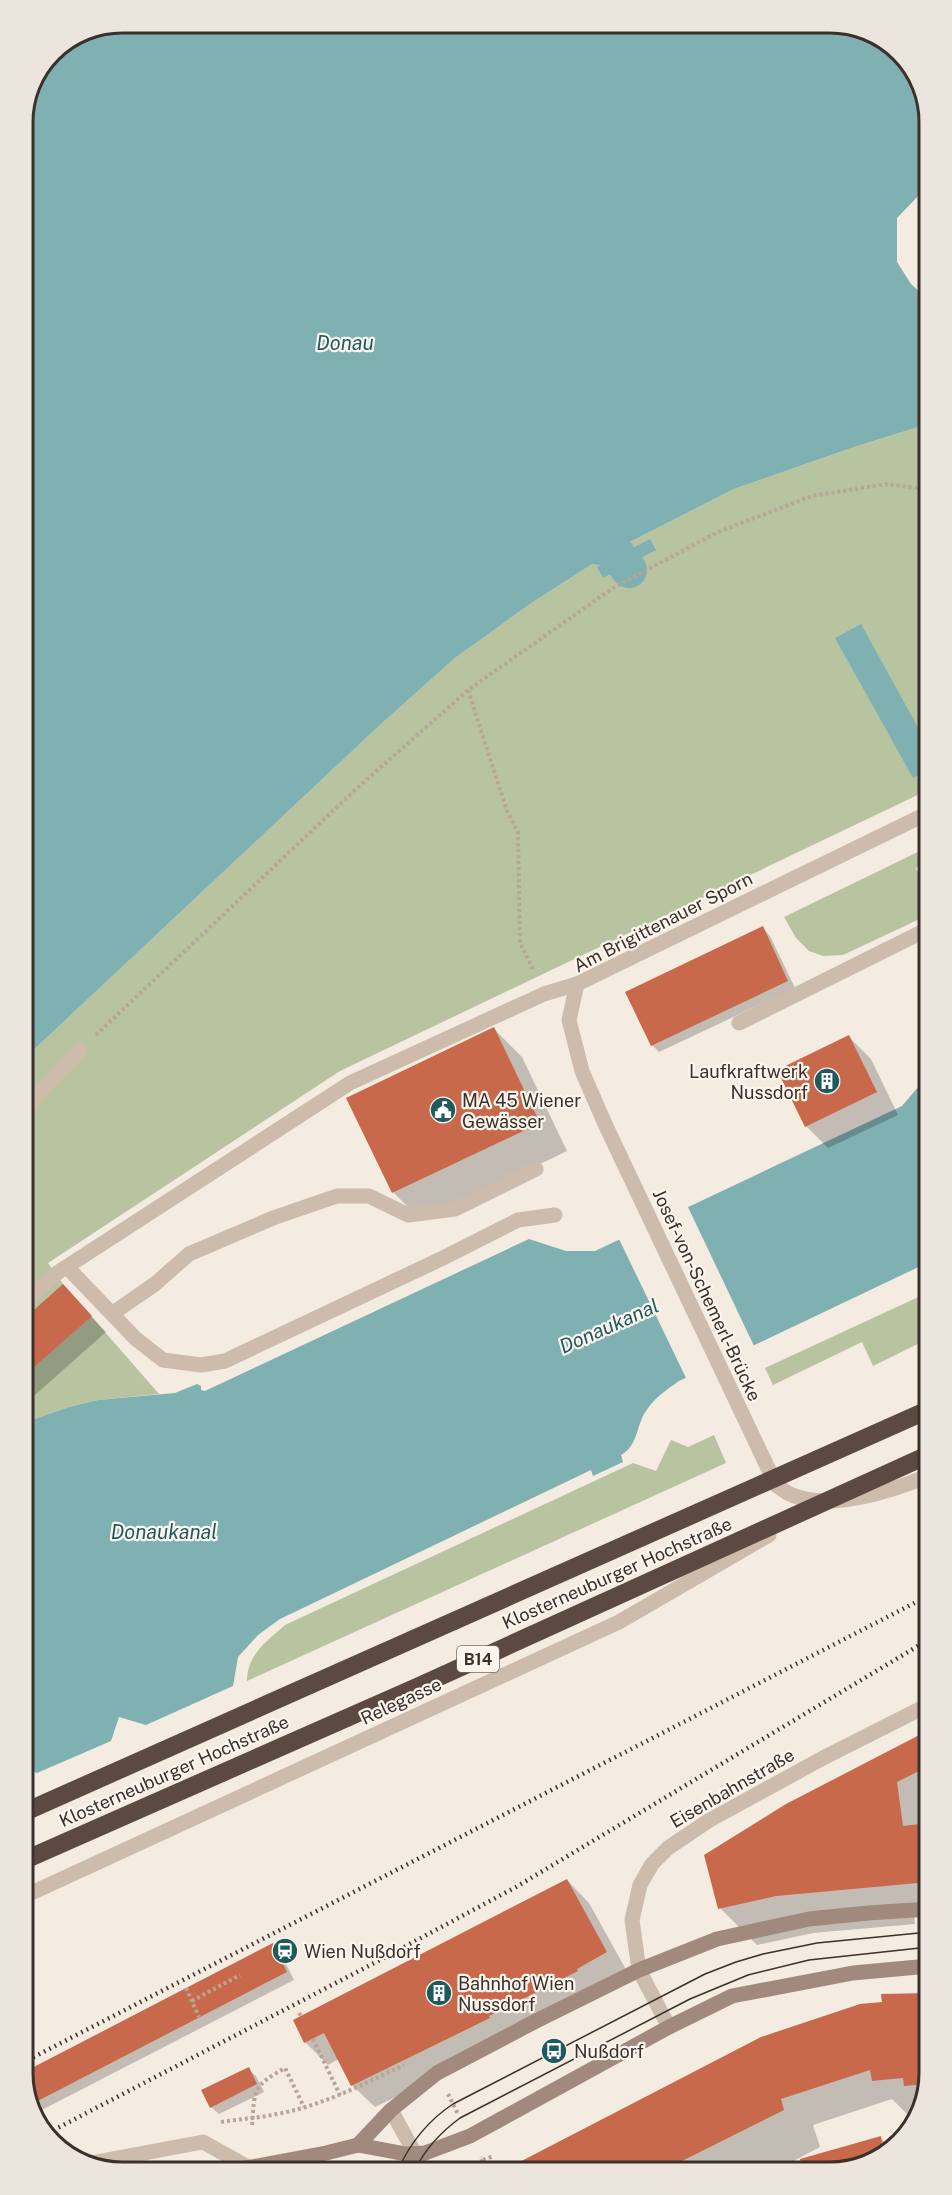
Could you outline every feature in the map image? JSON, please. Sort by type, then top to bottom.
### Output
[{"type":"highway","name":"Klosterneuburger Hochstraße","points":[[33,1808],[919,1414]]},
{"type":"highway","name":"Klosterneuburger Hochstraße","points":[[33,1856],[417,1687],[919,1459]]},
{"type":"main road","points":[[358,2145],[391,2110],[437,2073],[536,2020],[639,1970],[717,1939],[808,1919],[868,1912],[919,1909]]},
{"type":"main road","points":[[298,2162],[358,2145],[406,2154],[425,2153],[470,2136],[669,2027],[732,1996],[853,1973],[919,1967]]},
{"type":"street","name":"Am Brigittenauer Sporn","points":[[634,1186],[582,1071],[569,1020],[577,984],[919,817]]},
{"type":"street","points":[[738,1023],[919,933]]},
{"type":"street","points":[[33,1294],[67,1267],[350,1083],[544,994],[577,984]]},
{"type":"street","points":[[33,1100],[80,1050]]},
{"type":"street","points":[[112,1313],[155,1284],[189,1254],[284,1214],[337,1196],[369,1196],[408,1215],[455,1209],[536,1169]]},
{"type":"street","name":"Josef-von-Schemerl-Brücke","points":[[634,1186],[776,1485],[791,1495],[805,1499]]},
{"type":"street","points":[[67,1267],[136,1339],[164,1360],[201,1365],[225,1361],[518,1220],[555,1215]]},
{"type":"street","points":[[805,1499],[834,1501],[875,1494],[919,1479]]},
{"type":"street","name":"Relegasse","points":[[33,1892],[619,1622],[772,1534],[805,1499]]},
{"type":"street","name":"Eisenbahnstraße","points":[[669,2027],[639,1970],[632,1920],[640,1885],[652,1864],[668,1848],[708,1821],[919,1710]]},
{"type":"street","points":[[391,2110],[420,2162]]},
{"type":"street","points":[[106,2160],[203,2142],[239,2162]]},
{"type":"path","points":[[80,1050],[354,791],[468,690],[613,588],[718,532],[812,496],[886,484],[919,488]]},
{"type":"path","points":[[468,690],[507,811],[518,831],[520,943],[538,980]]},
{"type":"path","points":[[192,2001],[240,1975]]},
{"type":"path","points":[[186,1988],[199,2017]]},
{"type":"path","points":[[313,2039],[340,2095]]},
{"type":"path","points":[[220,2122],[252,2116],[276,2115],[304,2107],[285,2068],[261,2081],[254,2095],[252,2116],[252,2125]]},
{"type":"path","points":[[483,2160],[494,2156]]},
{"type":"green space","points":[[919,427],[919,794],[340,1071],[48,1263],[63,1284],[159,1394],[98,1400],[33,1420],[33,1050],[381,724],[455,658],[530,604],[614,550],[734,489]]},
{"type":"green space","points":[[919,851],[919,866],[916,868],[919,876],[919,919],[843,955],[823,956],[809,951],[796,938],[784,917]]},
{"type":"green space","points":[[919,1297],[919,1343],[873,1366],[862,1342],[773,1385],[765,1368]]},
{"type":"green space","points":[[714,1435],[726,1463],[247,1681],[254,1656],[285,1625],[633,1463],[656,1471],[671,1440],[688,1447]]},
{"type":"water","name":"Donau","points":[[122,33],[836,33],[870,42],[884,51],[901,68],[910,82],[917,104],[919,122],[919,195],[897,218],[897,262],[911,284],[919,291],[919,427],[734,489],[614,550],[530,604],[455,658],[381,724],[33,1050],[33,116],[42,82],[51,68],[72,48],[88,40]]},
{"type":"water","points":[[650,539],[656,550],[603,578],[597,567]]},
{"type":"water","points":[[861,624],[919,729],[919,775],[913,778],[835,638]]},
{"type":"water","name":"Donaukanal","points":[[919,1086],[919,1267],[679,1381],[660,1395],[644,1414],[633,1442],[621,1455],[623,1462],[593,1476],[591,1470],[280,1619],[258,1635],[238,1657],[233,1686],[146,1725],[119,1717],[111,1741],[37,1773],[33,1771],[33,1420],[98,1400],[175,1393],[197,1384],[201,1386],[201,1390],[205,1391],[529,1239],[566,1251],[595,1251],[902,1106]]},
{"type":"pier","points":[[687,1205],[755,1348],[687,1380],[618,1237]]},
{"type":"building","points":[[763,926],[788,981],[651,1046],[625,992]]},
{"type":"building","name":"MA 45 Wiener Gewässer","points":[[494,1027],[540,1123],[392,1193],[346,1098]]},
{"type":"building","name":"Laufkraftwerk Nussdorf","points":[[849,1035],[877,1092],[805,1127],[777,1070]]},
{"type":"building","points":[[63,1284],[92,1316],[33,1368],[33,1311]]},
{"type":"building","points":[[919,1735],[919,1771],[897,1782],[903,1826],[919,1824],[919,1883],[776,1896],[718,1909],[704,1855],[786,1804]]},
{"type":"building","name":"Bahnhof Wien Nussdorf","points":[[567,1879],[607,1952],[577,1969],[578,1971],[489,2016],[490,2018],[351,2086],[324,2033],[304,2043],[293,2020]]},
{"type":"building","points":[[273,1943],[287,1972],[38,2101],[33,2067]]},
{"type":"building","points":[[919,1993],[918,2085],[904,2086],[903,2078],[872,2081],[870,2070],[781,2099],[784,2110],[680,2162],[519,2162],[761,2037],[860,2004],[882,2002],[881,1994]]},
{"type":"building","points":[[249,2067],[257,2084],[210,2108],[201,2090]]},
{"type":"building","points":[[881,2136],[882,2145],[859,2157],[830,2162],[801,2162],[800,2159]]},
{"type":"waterway","points":[[566,540],[614,550],[629,570]]},
{"type":"tram line","points":[[402,2162],[421,2133],[453,2104],[705,1974],[763,1954],[817,1943],[919,1933]]},
{"type":"tram line","points":[[420,2162],[434,2141],[460,2118],[690,1999],[748,1975],[809,1960],[919,1948]]},
{"type":"railway","points":[[33,2057],[919,1601]]},
{"type":"railway","points":[[54,2130],[516,1887],[919,1645]]},
{"type":"place","name":"Laufkraftwerk Nussdorf","points":[[827,1081]]},
{"type":"place","name":"MA 45 Wiener Gewässer","points":[[443,1110]]},
{"type":"place","name":"Wien Nußdorf","points":[[285,1951]]},
{"type":"place","name":"Bahnhof Wien Nussdorf","points":[[439,1993]]},
{"type":"place","name":"Nußdorf","points":[[554,2051]]}]
